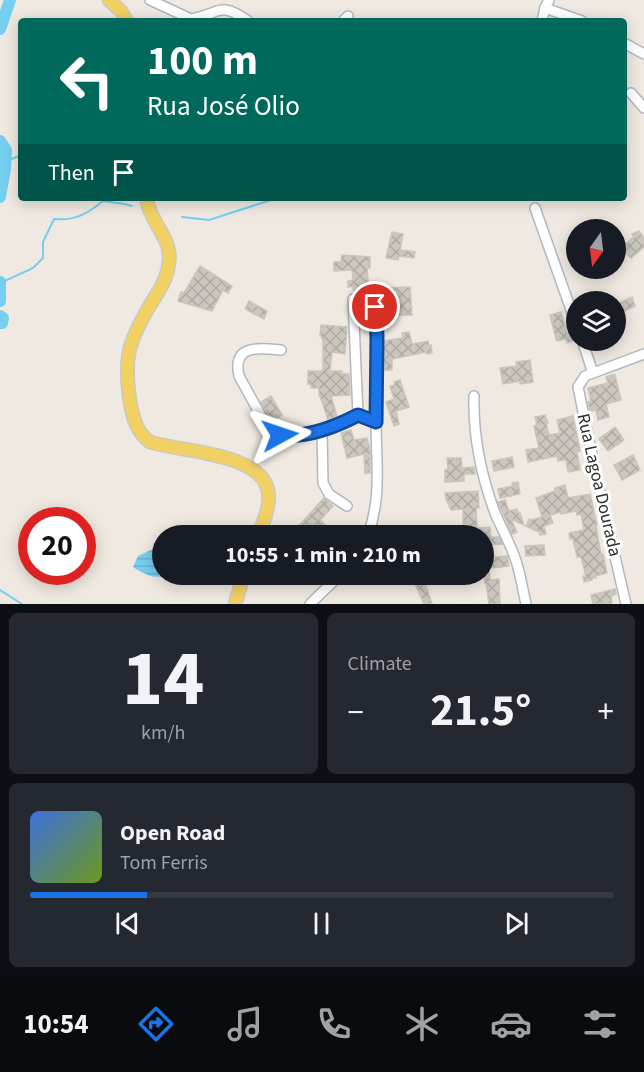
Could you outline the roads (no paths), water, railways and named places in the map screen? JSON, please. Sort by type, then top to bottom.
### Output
[{"type":"main road","points":[[113,1],[126,18]]},
{"type":"main road","points":[[147,201],[170,255],[163,284],[137,329],[129,351],[127,377],[134,419],[141,433],[150,442],[227,458],[253,469],[262,477],[268,490],[266,513],[262,525]]},
{"type":"main road","points":[[235,604],[241,585]]},
{"type":"street","points":[[150,0],[189,18]]},
{"type":"street","points":[[547,4],[576,18]]},
{"type":"street","points":[[195,18],[222,5],[227,5],[233,7],[245,18]]},
{"type":"street","points":[[627,45],[644,54]]},
{"type":"street","points":[[631,93],[644,108]]},
{"type":"street","points":[[535,208],[566,296]]},
{"type":"street","points":[[353,299],[358,415]]},
{"type":"street","points":[[372,525],[378,491],[375,307]]},
{"type":"street","points":[[281,350],[254,348],[241,355],[238,362],[239,376],[266,425],[272,431],[288,436],[322,430],[358,415],[376,422]]},
{"type":"street","points":[[586,351],[593,373],[644,354]]},
{"type":"street","name":"Rua Lagoa Dourada","points":[[593,373],[585,376],[579,382],[578,391],[626,604]]},
{"type":"street","points":[[474,396],[476,435],[484,480],[495,514],[517,563],[526,604]]},
{"type":"street","points":[[322,430],[323,483],[328,494],[347,506]]},
{"type":"street","points":[[310,604],[330,585]]},
{"type":"water","points":[[152,549],[152,577],[133,567],[138,556]]},
{"type":"waterway","points":[[0,29],[10,0]]},
{"type":"waterway","points":[[0,141],[6,150],[0,197]]},
{"type":"waterway","points":[[5,162],[18,156]]},
{"type":"waterway","points":[[0,283],[33,268],[43,258],[43,242],[54,219],[80,216],[103,201],[132,206]]},
{"type":"waterway","points":[[182,217],[209,220],[268,201]]},
{"type":"waterway","points":[[0,282],[0,301]]},
{"type":"waterway","points":[[0,316],[3,318],[0,323]]},
{"type":"waterway","points":[[0,590],[22,604]]}]
